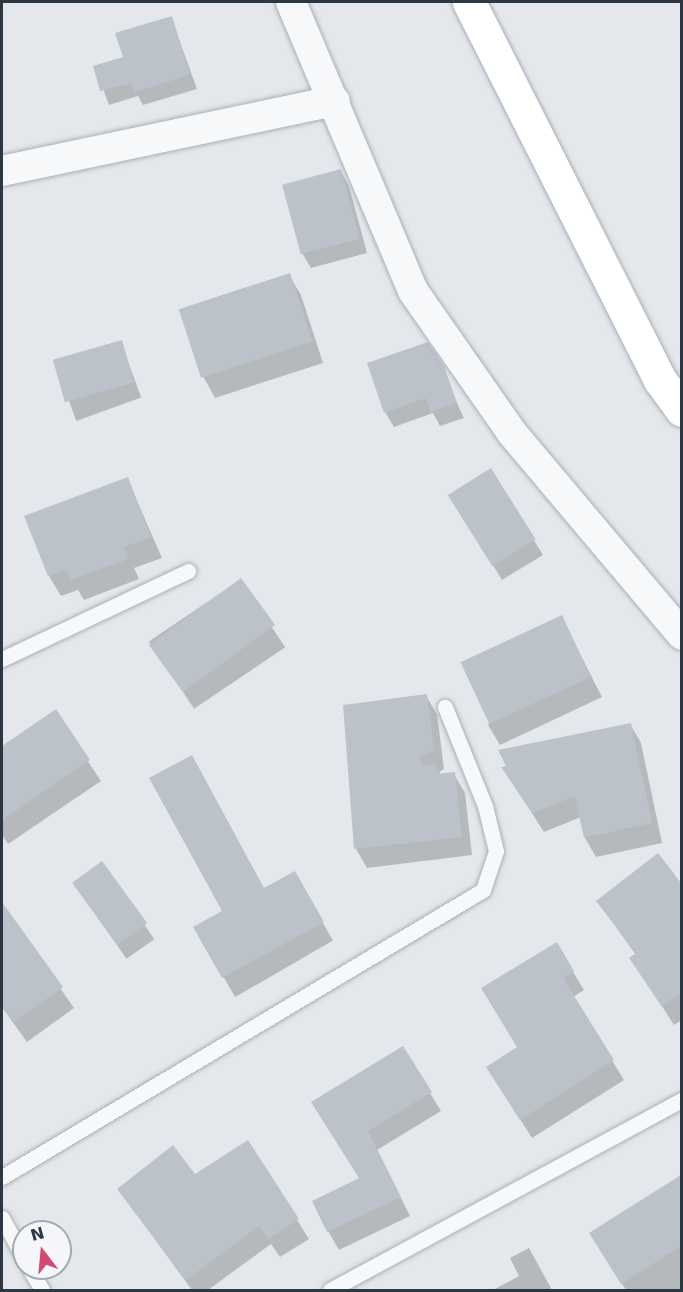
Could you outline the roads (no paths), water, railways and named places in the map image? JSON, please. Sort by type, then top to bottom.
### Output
[{"type":"main road","points":[[469,2],[660,380],[681,410]]},
{"type":"street","points":[[291,2],[335,101],[413,291],[512,433],[681,635]]},
{"type":"street","points":[[2,171],[335,101]]},
{"type":"lane","points":[[2,659],[188,571]]},
{"type":"lane","points":[[2,1177],[483,890],[496,851],[485,806],[445,707]]},
{"type":"lane","points":[[330,1290],[681,1100]]},
{"type":"lane","points":[[2,1218],[12,1236]]}]
